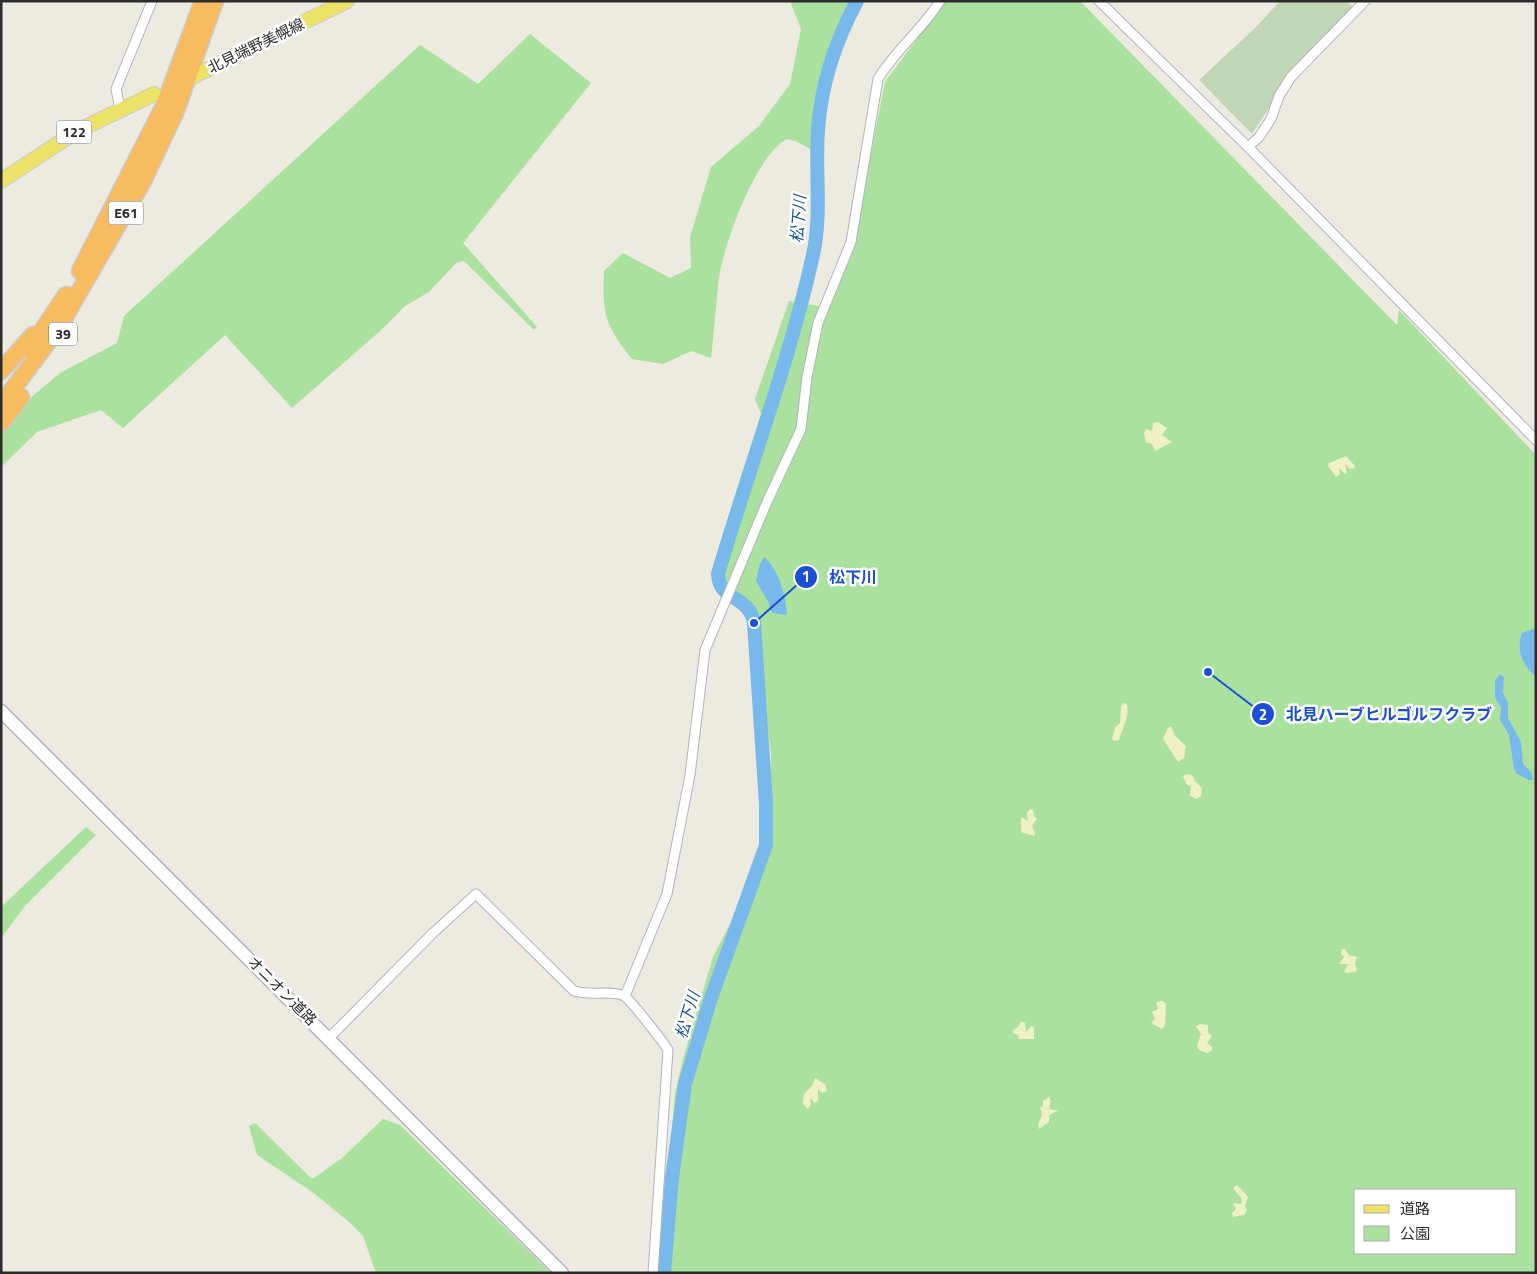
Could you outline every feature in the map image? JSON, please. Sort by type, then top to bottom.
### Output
[{"type":"highway","name":"E61","points":[[1,387],[60,305],[86,262],[164,106],[203,1]]},
{"type":"highway","name":"E61","points":[[1,405],[60,327],[113,237],[175,113],[215,1]]},
{"type":"highway","name":"39","points":[[1,423],[65,330],[113,237]]},
{"type":"highway","name":"39","points":[[1,371],[60,305]]},
{"type":"main road","name":"北見端野美幌線","points":[[192,77],[347,1]]},
{"type":"main road","name":"122","points":[[1,181],[77,131],[154,94]]},
{"type":"street","points":[[120,110],[116,89],[152,1]]},
{"type":"street","points":[[625,996],[667,894],[690,774],[705,650],[801,429],[818,323],[826,299],[838,276],[851,242],[878,79],[884,68],[932,15],[940,1]]},
{"type":"street","points":[[1099,1],[1248,147],[1536,440]]},
{"type":"street","points":[[1248,147],[1259,137],[1271,119],[1279,96],[1291,77],[1366,1]]},
{"type":"street","name":"オニオン道路","points":[[1,711],[562,1273]]},
{"type":"street","points":[[329,1038],[433,933],[476,894],[574,991],[587,995],[614,994],[625,996],[662,1040],[668,1050],[652,1273]]},
{"type":"green space","points":[[790,1],[861,1],[838,38],[815,152],[796,141],[787,139],[775,148],[753,181],[743,201],[722,262],[711,358],[691,351],[663,364],[632,359],[616,337],[607,319],[604,299],[604,271],[623,253],[670,278],[691,268],[690,237],[711,167],[759,126],[790,84],[801,29]]},
{"type":"green space","points":[[945,1],[1080,1],[1397,325],[1399,310],[1536,455],[1536,1273],[660,1273],[675,1093],[684,1055],[713,957],[770,846],[771,755],[754,605],[716,589],[713,566],[761,414],[755,399],[789,301],[826,307],[858,219],[885,82]]},
{"type":"green space","points":[[530,34],[591,83],[463,243],[537,327],[534,330],[464,261],[456,263],[429,292],[405,306],[379,332],[292,408],[225,335],[123,428],[101,410],[37,432],[1,467],[1,432],[23,404],[60,373],[117,343],[124,316],[420,45],[478,84]]},
{"type":"green space","points":[[86,827],[96,835],[25,906],[1,938],[1,907]]},
{"type":"green space","points":[[383,1119],[400,1125],[551,1273],[376,1273],[363,1236],[315,1194],[257,1155],[249,1126],[255,1123],[312,1179],[341,1159]]},
{"type":"sand","points":[[1158,422],[1167,428],[1162,435],[1172,442],[1155,451],[1152,444],[1146,442],[1144,433],[1146,429],[1152,431],[1153,423]]},
{"type":"sand","points":[[1346,456],[1355,468],[1350,469],[1345,464],[1347,473],[1345,474],[1339,468],[1340,474],[1336,477],[1328,466],[1329,463]]},
{"type":"sand","points":[[1124,703],[1127,704],[1128,709],[1127,718],[1119,740],[1115,741],[1112,739],[1115,727],[1120,723],[1121,706]]},
{"type":"sand","points":[[1171,726],[1175,736],[1186,746],[1184,758],[1178,762],[1163,739],[1168,728]]},
{"type":"sand","points":[[1187,774],[1192,775],[1202,788],[1201,796],[1197,799],[1190,796],[1191,786],[1187,785],[1183,776]]},
{"type":"sand","points":[[1030,809],[1033,810],[1034,816],[1037,819],[1032,826],[1035,833],[1034,836],[1021,832],[1021,817],[1028,821],[1027,813]]},
{"type":"sand","points":[[1342,949],[1345,949],[1349,955],[1357,957],[1355,963],[1357,971],[1344,972],[1348,964],[1339,964],[1344,957],[1341,953]]},
{"type":"sand","points":[[1163,1001],[1166,1004],[1165,1025],[1162,1029],[1151,1023],[1155,1019],[1152,1012],[1158,1009],[1156,1002]]},
{"type":"sand","points":[[1021,1021],[1025,1023],[1026,1032],[1031,1026],[1034,1027],[1034,1039],[1019,1039],[1018,1035],[1013,1033],[1013,1030],[1018,1027]]},
{"type":"sand","points":[[1200,1024],[1208,1025],[1208,1033],[1212,1036],[1207,1043],[1212,1047],[1212,1050],[1207,1053],[1199,1050],[1197,1046],[1201,1034],[1196,1026]]},
{"type":"sand","points":[[815,1078],[825,1084],[827,1091],[822,1093],[818,1089],[818,1101],[815,1103],[810,1098],[811,1104],[808,1109],[803,1104],[804,1094],[812,1086]]},
{"type":"sand","points":[[1049,1097],[1051,1101],[1049,1109],[1058,1111],[1049,1115],[1049,1122],[1039,1129],[1038,1125],[1042,1114],[1040,1108],[1043,1106],[1043,1101]]},
{"type":"sand","points":[[1237,1185],[1248,1197],[1245,1206],[1247,1210],[1244,1215],[1233,1217],[1232,1213],[1236,1209],[1233,1203],[1241,1204],[1242,1202],[1241,1197],[1233,1188]]},
{"type":"shaded area","points":[[1280,1],[1347,1],[1354,8],[1281,84],[1269,108],[1252,134],[1199,80],[1255,28]]},
{"type":"water","points":[[764,557],[774,569],[783,590],[787,613],[785,615],[773,613],[770,610],[769,603],[756,581],[760,564]]},
{"type":"water","points":[[1536,628],[1536,677],[1524,662],[1520,652],[1520,640],[1522,633]]},
{"type":"water","points":[[1500,674],[1504,677],[1503,693],[1508,703],[1508,718],[1521,742],[1523,764],[1531,772],[1533,780],[1517,774],[1514,769],[1509,735],[1500,720],[1501,708],[1495,697],[1495,681]]},
{"type":"waterway","name":"松下川","points":[[664,1273],[672,1178],[685,1084],[710,1001],[766,845],[766,804],[754,623],[746,607],[723,589],[718,574],[781,375],[813,255],[818,209],[817,146],[822,96],[830,64],[842,32],[857,1]]},
{"type":"place","name":"松下川","points":[[754,623]]},
{"type":"place","name":"北見ハーブヒルゴルフクラブ","points":[[1208,672]]}]
